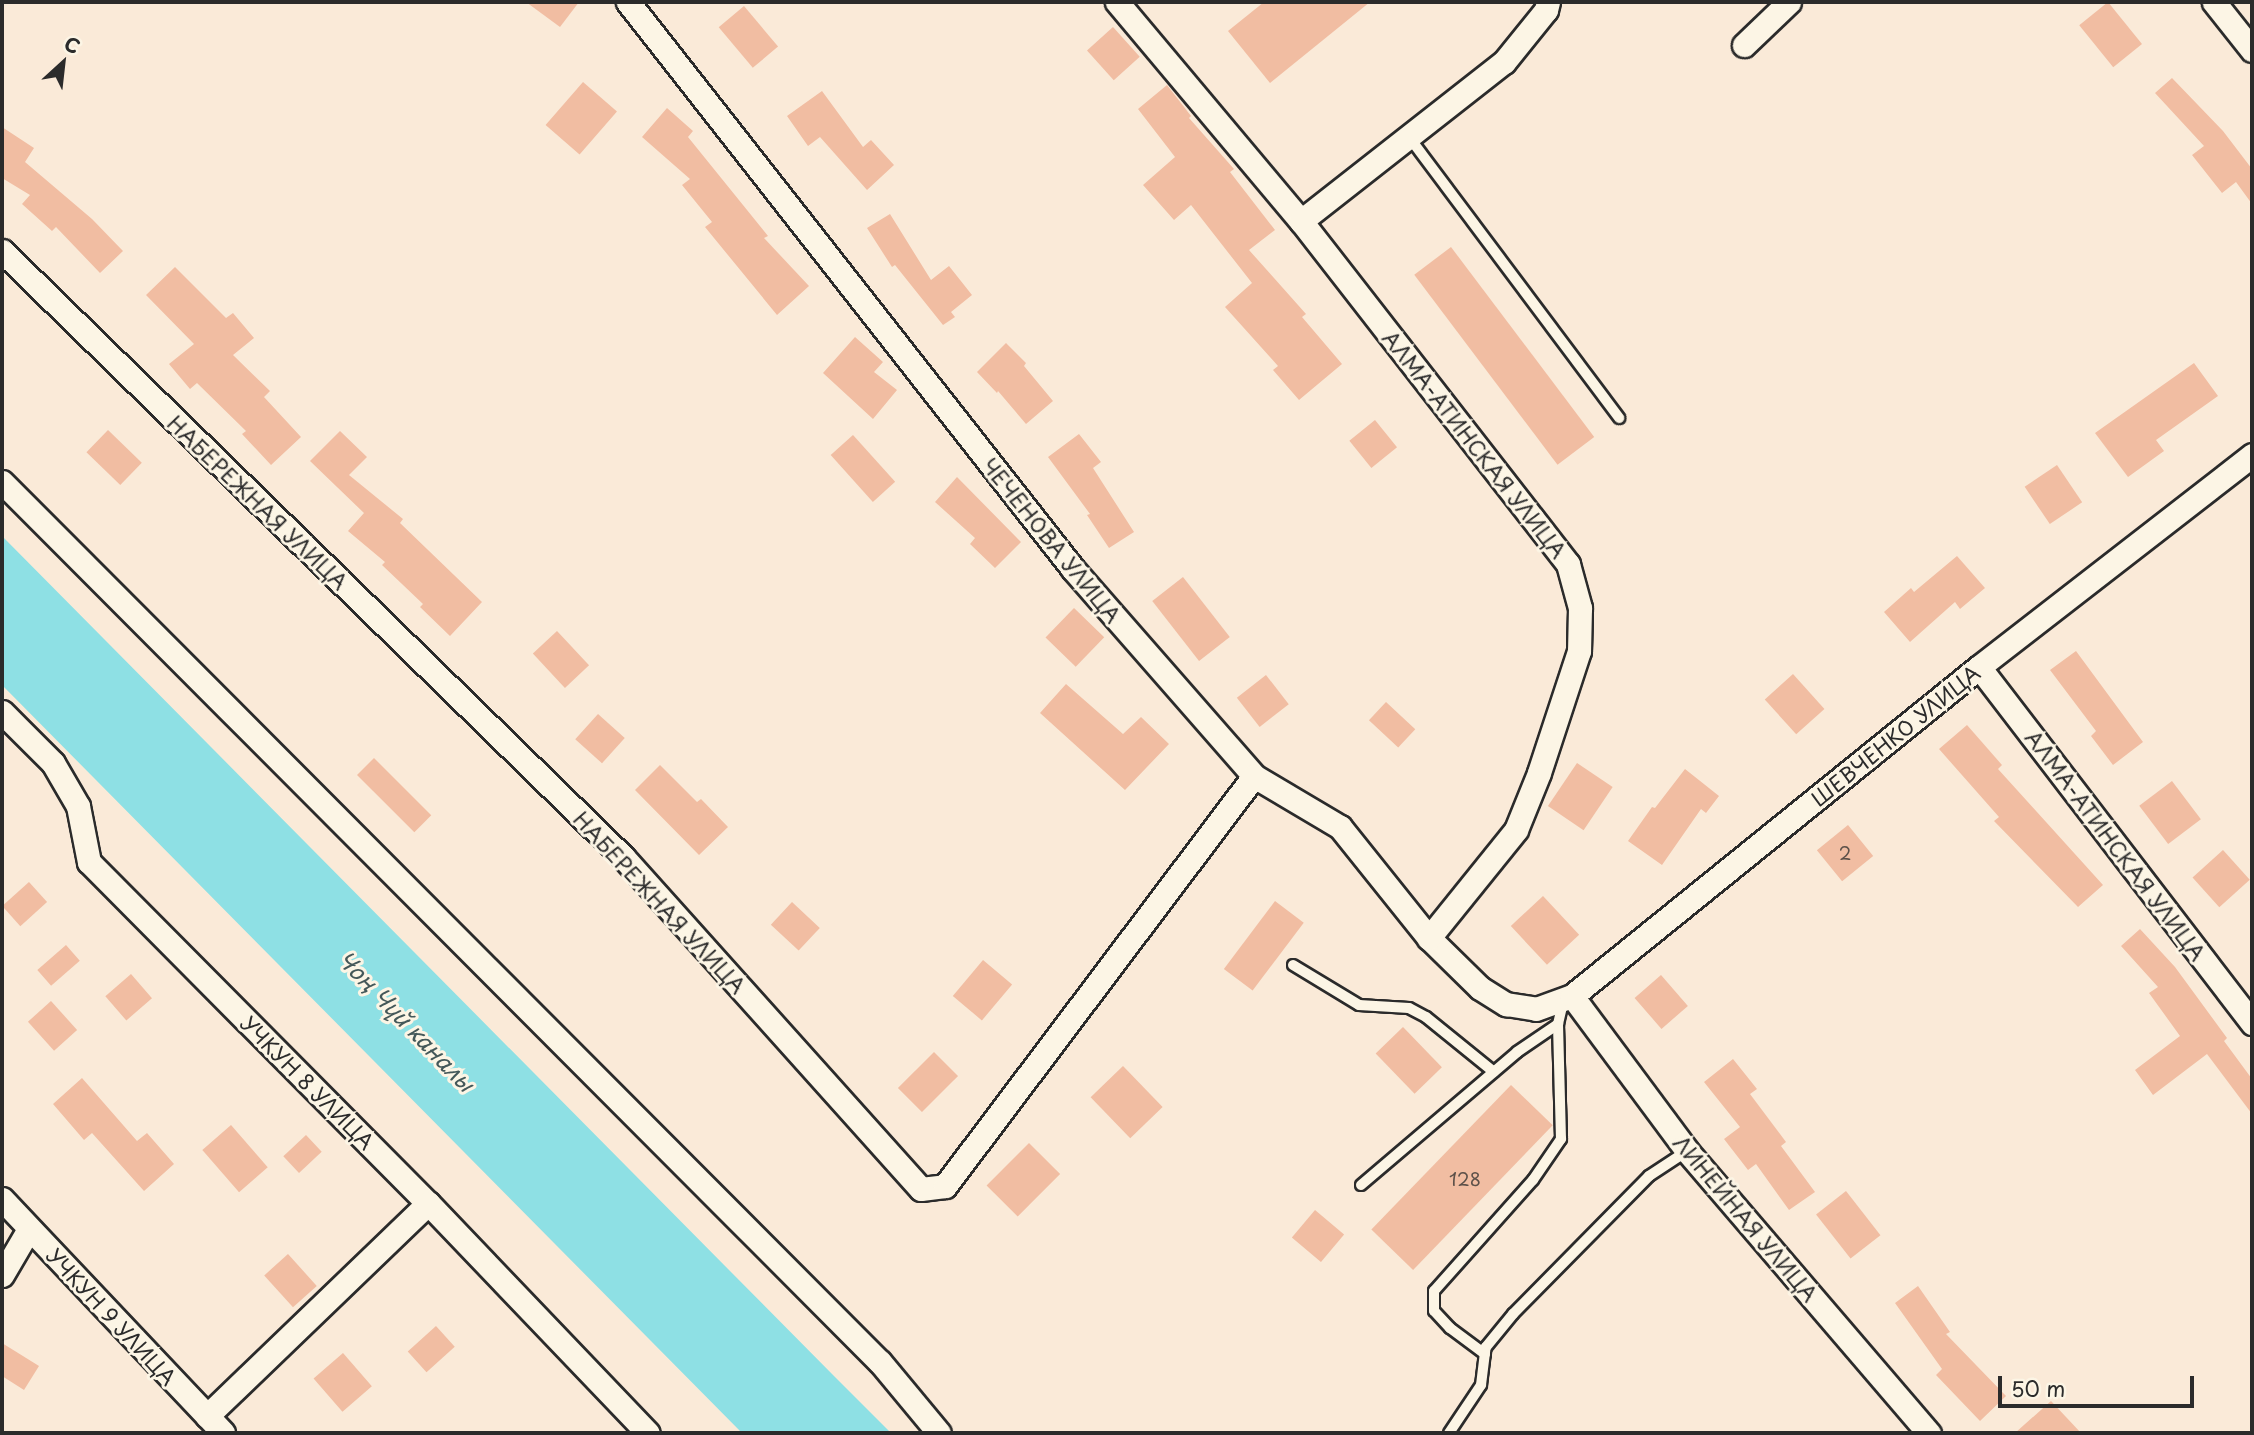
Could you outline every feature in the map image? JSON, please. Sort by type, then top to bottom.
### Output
[{"type":"street","name":"ЧЕЧЕНОВА УЛИЦА","points":[[628,2],[1073,569],[1254,776],[1339,827],[1429,938],[1480,988],[1506,1004],[1536,1009]]},
{"type":"street","name":"АЛМА-АТИНСКАЯ УЛИЦА","points":[[1117,2],[1301,221],[1568,564],[1580,608],[1579,651],[1539,773],[1516,830],[1429,938]]},
{"type":"street","points":[[1301,221],[1504,62],[1546,10],[1548,2]]},
{"type":"street","points":[[1744,45],[1789,2]]},
{"type":"street","points":[[2214,2],[2252,50]]},
{"type":"street","name":"НАБЕРЕЖНАЯ УЛИЦА","points":[[2,251],[623,857],[921,1189],[944,1186],[1254,776]]},
{"type":"street","name":"ШЕВЧЕНКО УЛИЦА","points":[[1536,1009],[1568,998],[1979,667],[2252,455]]},
{"type":"street","points":[[2,482],[880,1362],[939,1433]]},
{"type":"street","name":"АЛМА-АТИНСКАЯ УЛИЦА","points":[[1979,667],[2252,1023]]},
{"type":"street","name":"УЧКУН 8 УЛИЦА","points":[[2,712],[53,763],[78,806],[89,862],[428,1203],[648,1433]]},
{"type":"street","name":"ЛИНЕЙНАЯ УЛИЦА","points":[[1568,998],[1687,1151],[1929,1433]]},
{"type":"street","name":"УЧКУН 9 УЛИЦА","points":[[2,1199],[223,1433]]},
{"type":"street","points":[[207,1416],[428,1203]]},
{"type":"street","points":[[2,1275],[29,1228]]},
{"type":"lane","points":[[1409,136],[1619,418]]},
{"type":"lane","points":[[1293,965],[1359,1005],[1409,1008],[1426,1017],[1494,1072]]},
{"type":"lane","points":[[1485,1354],[1450,1328],[1434,1311],[1434,1291],[1533,1180],[1561,1139],[1558,1024],[1568,998]]},
{"type":"lane","points":[[1361,1185],[1494,1072],[1558,1024]]},
{"type":"lane","points":[[1449,1433],[1481,1385],[1486,1347],[1513,1314],[1640,1186],[1687,1151]]},
{"type":"water","name":"Чоң Чүй каналы","points":[[2,536],[891,1433],[742,1433],[2,685]]},
{"type":"building","points":[[526,2],[579,2],[560,27]]},
{"type":"building","points":[[1264,2],[1370,2],[1270,83],[1228,31]]},
{"type":"building","points":[[2108,2],[2142,44],[2113,67],[2079,25]]},
{"type":"building","points":[[744,6],[778,47],[753,68],[719,27]]},
{"type":"building","points":[[1113,27],[1140,57],[1114,80],[1087,50]]},
{"type":"building","points":[[2172,78],[2223,131],[2252,169],[2252,204],[2236,182],[2222,193],[2192,155],[2204,146],[2155,93]]},
{"type":"building","points":[[583,82],[617,112],[580,155],[546,125]]},
{"type":"building","points":[[1167,85],[1191,116],[1189,118],[1234,169],[1230,172],[1275,230],[1249,250],[1306,314],[1302,317],[1342,364],[1299,400],[1273,370],[1278,366],[1225,307],[1252,283],[1191,205],[1174,220],[1143,185],[1175,157],[1138,109]]},
{"type":"building","points":[[822,91],[863,147],[871,140],[894,165],[867,190],[820,137],[808,146],[787,116]]},
{"type":"building","points":[[667,108],[693,131],[688,137],[768,236],[764,238],[809,286],[777,315],[705,227],[712,222],[682,185],[690,179],[642,137]]},
{"type":"building","points":[[2,127],[34,148],[25,162],[92,219],[123,251],[100,273],[56,227],[52,231],[22,204],[30,195],[2,178]]},
{"type":"building","points":[[890,214],[931,280],[949,266],[972,295],[951,312],[955,317],[943,325],[895,265],[892,267],[867,228]]},
{"type":"building","points":[[1451,247],[1594,437],[1557,465],[1414,275]]},
{"type":"building","points":[[175,267],[226,318],[233,313],[254,338],[233,355],[270,391],[264,397],[301,437],[271,465],[242,434],[246,431],[197,383],[190,389],[169,364],[194,344],[146,295]]},
{"type":"building","points":[[855,337],[883,362],[874,372],[897,390],[873,419],[823,373]]},
{"type":"building","points":[[1006,343],[1026,363],[1024,366],[1053,401],[1026,424],[998,391],[997,393],[977,372]]},
{"type":"building","points":[[2194,363],[2218,396],[2156,440],[2164,451],[2128,477],[2095,433]]},
{"type":"building","points":[[1375,420],[1397,447],[1371,468],[1349,441]]},
{"type":"building","points":[[108,430],[142,463],[120,485],[86,452]]},
{"type":"building","points":[[340,431],[367,457],[349,475],[403,519],[400,523],[482,602],[450,636],[420,607],[423,604],[382,565],[385,562],[348,531],[364,513],[310,461]]},
{"type":"building","points":[[1079,434],[1101,462],[1093,468],[1134,532],[1109,548],[1087,515],[1090,514],[1048,457]]},
{"type":"building","points":[[853,435],[895,482],[873,502],[831,455]]},
{"type":"building","points":[[2057,465],[2082,502],[2050,524],[2025,487]]},
{"type":"building","points":[[957,477],[1021,542],[995,568],[970,544],[975,538],[935,502]]},
{"type":"building","points":[[1957,556],[1985,588],[1960,609],[1955,602],[1910,642],[1884,612],[1911,588],[1914,592]]},
{"type":"building","points":[[1183,577],[1230,637],[1199,661],[1152,601]]},
{"type":"building","points":[[1074,608],[1104,637],[1076,667],[1046,637]]},
{"type":"building","points":[[557,631],[589,665],[565,688],[533,654]]},
{"type":"building","points":[[2076,651],[2143,742],[2113,765],[2091,736],[2096,731],[2050,670]]},
{"type":"building","points":[[1793,674],[1824,709],[1796,734],[1765,699]]},
{"type":"building","points":[[1266,675],[1289,704],[1260,727],[1237,698]]},
{"type":"building","points":[[1066,684],[1123,734],[1141,717],[1169,744],[1125,790],[1040,713]]},
{"type":"building","points":[[1386,702],[1415,729],[1398,748],[1369,720]]},
{"type":"building","points":[[598,714],[625,738],[602,763],[575,739]]},
{"type":"building","points":[[1967,725],[2002,765],[1998,769],[2103,885],[2078,907],[1994,821],[1999,817],[1939,749]]},
{"type":"building","points":[[374,758],[431,815],[414,832],[357,775]]},
{"type":"building","points":[[1577,763],[1613,787],[1584,830],[1548,806]]},
{"type":"building","points":[[660,765],[697,802],[701,799],[728,827],[699,855],[635,790]]},
{"type":"building","points":[[1685,769],[1719,796],[1706,813],[1701,809],[1662,865],[1628,841],[1652,807],[1655,808]]},
{"type":"building","points":[[2172,781],[2201,819],[2168,844],[2139,806]]},
{"type":"building","points":[[1848,825],[1873,856],[1842,881],[1817,850]]},
{"type":"building","points":[[2223,850],[2250,880],[2219,907],[2193,877]]},
{"type":"building","points":[[29,882],[47,902],[20,926],[2,906]]},
{"type":"building","points":[[1543,896],[1579,935],[1547,965],[1511,926]]},
{"type":"building","points":[[1275,901],[1304,923],[1253,991],[1224,969]]},
{"type":"building","points":[[792,902],[820,928],[799,951],[771,925]]},
{"type":"building","points":[[2140,929],[2175,967],[2227,1038],[2224,1041],[2252,1079],[2252,1114],[2207,1054],[2153,1095],[2135,1070],[2180,1036],[2149,993],[2158,987],[2121,946]]},
{"type":"building","points":[[66,945],[80,961],[51,986],[37,970]]},
{"type":"building","points":[[983,960],[1012,984],[982,1020],[953,996]]},
{"type":"building","points":[[131,974],[152,998],[126,1020],[105,996]]},
{"type":"building","points":[[1661,975],[1688,1006],[1661,1029],[1635,998]]},
{"type":"building","points":[[51,1001],[77,1030],[54,1051],[28,1022]]},
{"type":"building","points":[[1403,1027],[1442,1067],[1415,1094],[1376,1053]]},
{"type":"building","points":[[934,1052],[958,1076],[922,1112],[898,1088]]},
{"type":"building","points":[[1733,1059],[1757,1089],[1750,1094],[1786,1142],[1781,1146],[1815,1192],[1789,1210],[1756,1164],[1748,1170],[1724,1139],[1740,1127],[1704,1082]]},
{"type":"building","points":[[1123,1066],[1163,1107],[1130,1138],[1091,1097]]},
{"type":"building","points":[[82,1078],[137,1141],[147,1133],[174,1164],[144,1191],[92,1133],[84,1140],[53,1104]]},
{"type":"building","points":[[1511,1085],[1553,1125],[1413,1270],[1371,1230]]},
{"type":"building","points":[[231,1125],[268,1167],[239,1192],[202,1150]]},
{"type":"building","points":[[306,1135],[322,1152],[299,1173],[283,1156]]},
{"type":"building","points":[[1029,1143],[1060,1174],[1018,1217],[987,1185]]},
{"type":"building","points":[[1846,1191],[1880,1235],[1851,1259],[1816,1214]]},
{"type":"building","points":[[1315,1210],[1344,1234],[1321,1262],[1292,1238]]},
{"type":"building","points":[[288,1254],[317,1286],[293,1307],[264,1275]]},
{"type":"building","points":[[1918,1286],[1950,1332],[1946,1334],[2006,1396],[1980,1421],[1936,1375],[1942,1369],[1895,1303]]},
{"type":"building","points":[[436,1326],[455,1347],[426,1372],[408,1351]]},
{"type":"building","points":[[2,1343],[39,1366],[24,1390],[2,1376]]},
{"type":"building","points":[[343,1353],[372,1386],[342,1412],[314,1379]]},
{"type":"building","points":[[2051,1401],[2081,1433],[2015,1433]]}]
